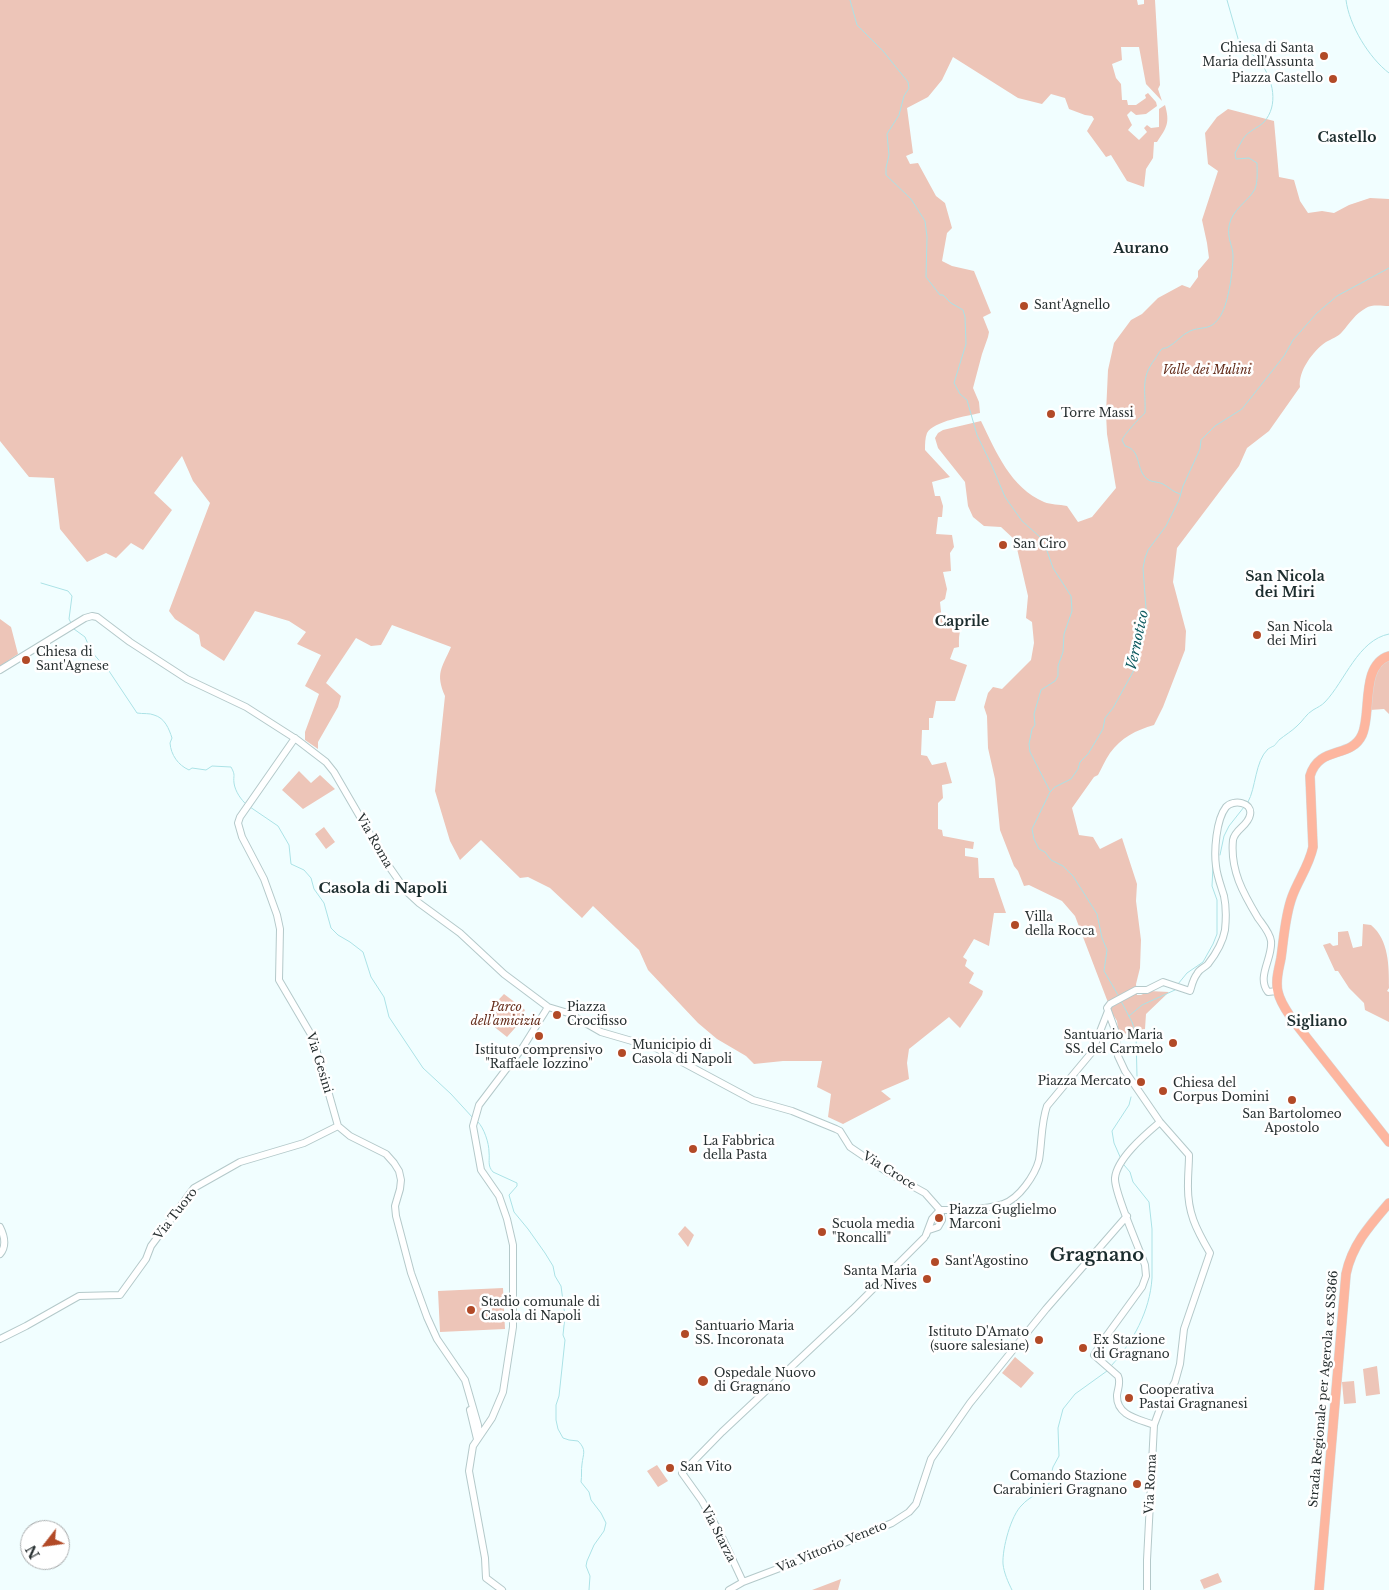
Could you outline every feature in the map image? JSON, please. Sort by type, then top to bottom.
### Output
[{"type":"main road","points":[[1389,656],[1378,662],[1374,669],[1367,696],[1365,723],[1362,735],[1356,744],[1319,760],[1313,766],[1310,776],[1313,847],[1311,858],[1292,896],[1276,977],[1282,1003],[1292,1019],[1389,1142]]},
{"type":"main road","name":"Strada Regionale per Agerola ex SS366","points":[[1319,1590],[1346,1274],[1355,1246],[1389,1203]]},
{"type":"street","name":"Via Roma","points":[[0,670],[85,618],[97,617],[130,642],[186,679],[246,707],[295,738],[330,766],[388,865],[406,891],[460,933],[504,974],[548,1006],[568,1013],[601,1032],[656,1048],[752,1100],[792,1111],[840,1131]]},
{"type":"street","name":"Via Gesini","points":[[295,738],[240,817],[238,823],[242,837],[264,879],[278,915],[280,929],[279,980],[314,1038],[338,1126]]},
{"type":"street","points":[[965,1210],[1005,1204],[1027,1184],[1039,1158],[1044,1113],[1047,1106],[1094,1048],[1110,1004],[1133,991],[1147,990],[1163,982],[1190,991],[1196,974],[1208,963],[1225,929],[1225,905],[1216,866],[1219,822],[1226,807],[1232,802],[1241,802],[1247,806],[1250,816],[1234,838],[1233,859],[1235,872],[1243,893],[1270,936],[1271,947],[1264,971],[1264,986],[1268,992],[1278,991]]},
{"type":"street","points":[[473,1446],[492,1418],[503,1392],[513,1327],[513,1245],[499,1196],[480,1170],[473,1126],[479,1105],[523,1047],[548,1006]]},
{"type":"street","points":[[1108,1011],[1113,1026],[1118,1056],[1125,1071],[1147,1100],[1160,1122],[1134,1144],[1119,1168],[1115,1180],[1145,1265],[1146,1276],[1142,1286],[1094,1355],[1095,1358],[1114,1372],[1120,1380],[1117,1400],[1122,1411],[1127,1415],[1154,1425]]},
{"type":"street","points":[[1103,1027],[1113,1026]]},
{"type":"street","name":"Via Roma","points":[[1147,1590],[1154,1425],[1161,1406],[1174,1383],[1180,1364],[1184,1329],[1210,1253],[1199,1235],[1191,1215],[1188,1182],[1189,1155],[1160,1122]]},
{"type":"street","points":[[338,1126],[350,1136],[386,1154],[399,1171],[401,1180],[396,1216],[411,1273],[437,1339],[465,1380],[478,1425],[478,1437]]},
{"type":"street","name":"Via Tuoro","points":[[0,1339],[79,1296],[120,1296],[146,1260],[151,1246],[194,1188],[240,1162],[304,1143],[338,1126]]},
{"type":"street","name":"Via Croce","points":[[840,1131],[850,1148],[925,1193],[940,1210]]},
{"type":"street","points":[[940,1210],[954,1210]]},
{"type":"street","name":"Via Starza","points":[[743,1582],[722,1537],[702,1501],[682,1473],[742,1412],[925,1236],[938,1227],[942,1220],[940,1210]]},
{"type":"street","name":"Via Vittorio Veneto","points":[[743,1582],[892,1523],[908,1512],[916,1504],[931,1459],[970,1403],[1046,1310],[1127,1216]]},
{"type":"street","points":[[0,1227],[5,1239],[3,1252],[0,1254]]},
{"type":"street","points":[[461,1372],[471,1412],[473,1446],[469,1471],[485,1558],[486,1578],[502,1590]]},
{"type":"street","points":[[472,1425],[478,1437]]},
{"type":"street","points":[[732,1588],[739,1575]]},
{"type":"street","points":[[732,1588],[743,1582]]},
{"type":"green space","points":[[0,0],[1137,0],[1138,5],[1144,4],[1144,0],[1155,0],[1160,85],[1158,89],[1162,101],[1146,84],[1139,47],[1121,47],[1122,60],[1112,64],[1116,78],[1121,84],[1122,100],[1127,100],[1128,105],[1136,105],[1146,98],[1145,95],[1148,93],[1156,102],[1157,106],[1146,114],[1136,115],[1131,111],[1127,115],[1132,125],[1128,130],[1139,140],[1147,132],[1144,128],[1147,125],[1151,128],[1159,127],[1159,109],[1165,105],[1167,125],[1157,142],[1154,142],[1153,158],[1146,169],[1144,187],[1127,181],[1111,155],[1106,157],[1087,131],[1094,119],[1092,116],[1069,109],[1065,98],[1051,94],[1042,104],[1018,98],[953,57],[942,80],[928,97],[907,108],[913,153],[906,156],[910,164],[918,163],[936,196],[945,203],[952,228],[947,233],[942,261],[952,266],[974,271],[991,313],[983,317],[989,332],[973,388],[979,402],[980,413],[936,425],[927,433],[925,439],[925,450],[950,477],[932,482],[935,496],[940,496],[943,506],[942,517],[938,517],[936,534],[952,535],[954,547],[950,553],[951,571],[943,572],[947,589],[945,599],[940,602],[942,621],[967,618],[966,624],[960,631],[959,647],[954,648],[950,659],[967,665],[955,701],[936,701],[933,718],[929,718],[929,730],[922,730],[921,755],[927,756],[932,765],[946,762],[952,783],[942,785],[943,798],[938,803],[938,829],[942,830],[943,836],[974,842],[973,849],[965,848],[965,856],[978,858],[979,878],[994,878],[1006,913],[994,913],[989,946],[974,939],[963,957],[967,960],[965,966],[974,973],[969,983],[983,991],[982,995],[960,1028],[949,1017],[909,1049],[907,1063],[909,1079],[881,1091],[891,1099],[843,1124],[828,1117],[831,1094],[817,1087],[822,1061],[783,1061],[754,1064],[746,1056],[717,1039],[698,1023],[648,970],[639,950],[593,906],[582,918],[550,888],[528,877],[520,878],[481,840],[460,860],[450,841],[435,791],[445,696],[440,676],[451,647],[392,625],[381,645],[371,646],[356,638],[326,683],[341,696],[338,707],[318,742],[318,749],[305,740],[305,732],[319,694],[305,686],[321,655],[297,644],[306,632],[289,621],[255,611],[224,661],[201,646],[199,635],[175,619],[169,611],[210,503],[193,481],[182,456],[154,493],[172,510],[143,550],[131,543],[116,558],[106,553],[87,562],[60,529],[54,478],[29,477],[0,441]]},
{"type":"green space","name":"Valle dei Mulini","points":[[1228,109],[1274,121],[1279,177],[1294,180],[1300,201],[1308,213],[1322,211],[1334,213],[1349,205],[1370,198],[1389,199],[1389,306],[1374,306],[1362,310],[1340,334],[1326,342],[1316,351],[1307,362],[1301,374],[1300,387],[1269,431],[1247,448],[1239,466],[1177,548],[1173,582],[1186,631],[1185,650],[1163,707],[1154,725],[1129,735],[1114,748],[1098,775],[1094,777],[1072,808],[1079,835],[1093,837],[1100,849],[1122,838],[1137,884],[1136,901],[1141,940],[1140,968],[1136,984],[1137,995],[1149,991],[1169,992],[1146,1014],[1145,1029],[1119,1035],[1117,1021],[1112,1013],[1075,916],[1062,901],[1029,885],[1024,886],[1000,830],[995,779],[988,748],[987,716],[984,707],[988,693],[993,687],[1002,689],[1031,660],[1034,643],[1032,622],[1026,618],[1028,596],[1015,540],[1001,527],[984,526],[973,517],[968,506],[965,482],[938,448],[935,438],[943,430],[981,421],[999,457],[1022,488],[1032,496],[1049,504],[1067,506],[1078,522],[1092,517],[1116,488],[1107,434],[1106,413],[1108,370],[1114,343],[1131,320],[1142,314],[1158,298],[1182,285],[1190,288],[1198,277],[1198,271],[1209,258],[1202,220],[1218,171],[1208,164],[1205,133],[1217,117]]},
{"type":"green space","points":[[0,619],[11,627],[18,654],[0,666]]},
{"type":"green space","points":[[1389,659],[1389,714],[1384,709],[1370,710],[1370,702],[1372,681],[1378,670]]},
{"type":"green space","points":[[299,771],[311,783],[320,775],[335,789],[303,809],[282,790]]},
{"type":"green space","points":[[324,827],[335,842],[326,849],[315,834]]},
{"type":"green space","points":[[1363,924],[1371,925],[1377,931],[1385,946],[1389,971],[1389,988],[1387,991],[1389,992],[1389,1022],[1365,1010],[1364,1003],[1349,988],[1338,971],[1335,971],[1323,945],[1330,943],[1333,946],[1338,945],[1338,932],[1348,931],[1353,948],[1362,946]]},
{"type":"green space","name":"Parco dell'amicizia","points":[[504,994],[525,1010],[521,1017],[523,1019],[507,1037],[482,1017]]},
{"type":"green space","points":[[685,1226],[694,1235],[688,1247],[678,1234]]},
{"type":"green space","name":"Stadio comunale di Casola di Napoli","points":[[503,1288],[505,1329],[440,1332],[438,1291]]},
{"type":"green space","points":[[1015,1357],[1034,1373],[1021,1388],[1002,1373]]},
{"type":"green space","points":[[1377,1366],[1380,1394],[1366,1396],[1363,1369]]},
{"type":"green space","points":[[1354,1381],[1356,1403],[1344,1404],[1342,1382]]},
{"type":"green space","points":[[657,1465],[668,1481],[658,1487],[647,1471]]},
{"type":"green space","points":[[1218,1573],[1222,1582],[1204,1589],[1200,1580]]},
{"type":"green space","points":[[841,1579],[838,1590],[812,1590]]},
{"type":"waterway","points":[[850,0],[857,25],[883,51],[908,82],[909,88],[904,96],[899,115],[887,134],[889,155],[886,175],[911,199],[925,221],[927,237],[926,277],[940,295],[943,295],[951,303],[963,310],[966,344],[954,383],[960,394],[967,400],[977,435],[1005,497],[1022,521],[1040,537],[1053,568],[1071,596],[1072,611],[1064,634],[1063,652],[1058,666],[1058,676],[1055,681],[1041,690],[1034,714],[1035,725],[1032,729],[1029,744],[1030,752],[1050,791]]},
{"type":"waterway","points":[[1180,494],[1163,484],[1147,479],[1142,473],[1134,451],[1125,446],[1122,440],[1145,413],[1147,372],[1160,351],[1190,331],[1212,325],[1222,313],[1233,263],[1229,226],[1233,215],[1252,194],[1256,186],[1257,163],[1249,158],[1236,159],[1235,153],[1245,136],[1264,122],[1269,115],[1272,108],[1273,92],[1269,77],[1261,63],[1239,42],[1227,0]]},
{"type":"waterway","points":[[1346,0],[1351,20],[1361,40],[1374,59],[1389,73]]},
{"type":"waterway","name":"Vernotico","points":[[1118,995],[1104,971],[1107,950],[1102,938],[1097,914],[1073,876],[1063,866],[1051,860],[1045,852],[1039,849],[1032,829],[1050,792],[1055,787],[1071,779],[1078,769],[1080,762],[1088,754],[1103,729],[1105,718],[1113,708],[1133,672],[1136,662],[1137,645],[1146,609],[1143,568],[1145,558],[1148,550],[1166,526],[1179,500],[1183,486],[1200,449],[1201,440],[1215,426],[1242,409],[1284,356],[1293,340],[1317,313],[1337,296],[1389,268]]},
{"type":"waterway","points":[[41,583],[68,591],[72,596],[69,619],[71,623]]},
{"type":"waterway","points":[[74,629],[85,637],[91,651],[107,668],[137,713],[152,714],[164,721],[172,738],[170,743],[172,752],[178,762],[189,770],[192,768],[206,770],[212,766],[231,767],[236,789],[247,805]]},
{"type":"waterway","points":[[1248,802],[1258,767],[1268,749],[1274,746],[1311,712],[1325,702],[1353,662],[1369,644],[1389,634]]},
{"type":"waterway","points":[[250,807],[278,826],[289,845],[291,864],[304,870],[311,878],[314,889],[324,903],[331,928],[363,952],[371,977],[384,997],[389,1017],[423,1068],[473,1118]]},
{"type":"waterway","points":[[1220,855],[1224,836],[1229,826],[1244,807]]},
{"type":"waterway","points":[[1178,984],[1187,973],[1203,962],[1217,934],[1217,900],[1212,886],[1213,866]]},
{"type":"waterway","points":[[1129,1016],[1142,1005],[1175,990]]},
{"type":"waterway","name":"Vernotico","points":[[1121,1001],[1136,1034],[1137,1076]]},
{"type":"waterway","name":"Vernotico","points":[[1121,1159],[1114,1143],[1112,1131],[1129,1105],[1131,1097]]},
{"type":"waterway","points":[[478,1122],[487,1140],[491,1170],[517,1183],[517,1186],[509,1195],[514,1212],[545,1253],[553,1266],[555,1276],[561,1286],[565,1316],[563,1335],[565,1340],[559,1396],[556,1405],[556,1420],[563,1438],[578,1441],[583,1447],[581,1482],[589,1492],[591,1500],[606,1523],[604,1531],[594,1545],[587,1561],[586,1566],[590,1576],[589,1590]]},
{"type":"waterway","name":"Vernotico","points":[[1111,1366],[1126,1347],[1139,1325],[1148,1302],[1152,1278],[1152,1229],[1149,1202],[1133,1182],[1130,1172],[1124,1165]]},
{"type":"waterway","name":"Vernotico","points":[[1012,1590],[1004,1571],[1003,1558],[1014,1516],[1025,1502],[1048,1487],[1053,1467],[1059,1456],[1058,1428],[1063,1409],[1075,1394],[1107,1371]]},
{"type":"place","name":"Chiesa di Santa Maria dell'Assunta","points":[[1324,56]]},
{"type":"place","name":"Piazza Castello","points":[[1333,79]]},
{"type":"place","name":"Sant'Agnello","points":[[1024,306]]},
{"type":"place","name":"Torre Massi","points":[[1051,414]]},
{"type":"place","name":"San Ciro","points":[[1003,545]]},
{"type":"place","name":"San Nicola dei Miri","points":[[1257,635]]},
{"type":"place","name":"Chiesa di Sant'Agnese","points":[[26,660]]},
{"type":"place","name":"Villa della Rocca","points":[[1015,925]]},
{"type":"place","name":"Piazza Crocifisso","points":[[557,1015]]},
{"type":"place","name":"Istituto comprensivo \"Raffaele Iozzino\"","points":[[539,1036]]},
{"type":"place","name":"Santuario Maria SS. del Carmelo","points":[[1173,1043]]},
{"type":"place","name":"Municipio di Casola di Napoli","points":[[622,1053]]},
{"type":"place","name":"Piazza Mercato","points":[[1141,1082]]},
{"type":"place","name":"Chiesa del Corpus Domini","points":[[1163,1091]]},
{"type":"place","name":"San Bartolomeo Apostolo","points":[[1292,1100]]},
{"type":"place","name":"La Fabbrica della Pasta","points":[[693,1149]]},
{"type":"place","name":"Piazza Guglielmo Marconi","points":[[939,1218]]},
{"type":"place","name":"Scuola media \"Roncalli\"","points":[[822,1232]]},
{"type":"place","name":"Sant'Agostino","points":[[935,1262]]},
{"type":"place","name":"Santa Maria ad Nives","points":[[927,1279]]},
{"type":"place","name":"Stadio comunale di Casola di Napoli","points":[[471,1310]]},
{"type":"place","name":"Santuario Maria SS. Incoronata","points":[[685,1334]]},
{"type":"place","name":"Istituto D'Amato (suore salesiane)","points":[[1039,1340]]},
{"type":"place","name":"Ex Stazione di Gragnano","points":[[1083,1348]]},
{"type":"place","name":"Ospedale Nuovo di Gragnano","points":[[703,1381]]},
{"type":"place","name":"Cooperativa Pastai Gragnanesi","points":[[1129,1398]]},
{"type":"place","name":"San Vito","points":[[670,1468]]},
{"type":"place","name":"Comando Stazione Carabinieri Gragnano","points":[[1137,1484]]},
{"type":"district","name":"Castello","points":[[1347,138]]},
{"type":"district","name":"Aurano","points":[[1141,249]]},
{"type":"district","name":"San Nicola dei Miri","points":[[1285,586]]},
{"type":"district","name":"Caprile","points":[[962,622]]},
{"type":"district","name":"Casola di Napoli","points":[[383,889]]},
{"type":"district","name":"Sigliano","points":[[1317,1022]]},
{"type":"district","name":"Gragnano","points":[[1097,1256]]}]
